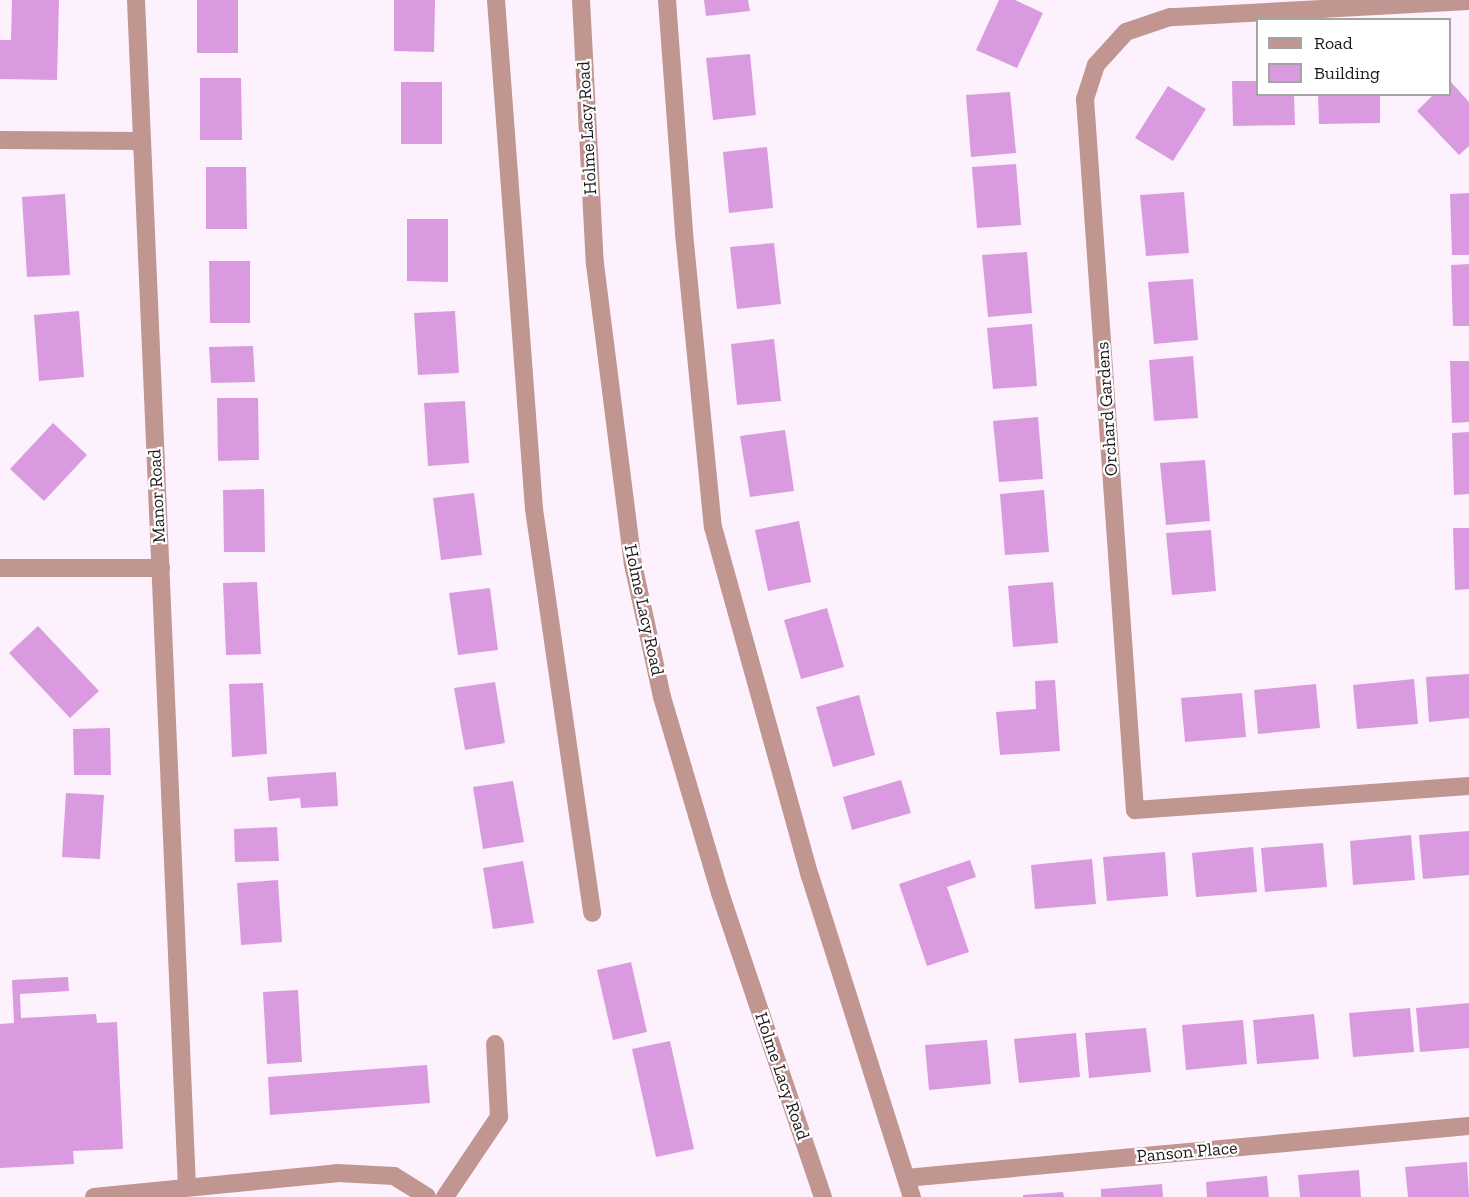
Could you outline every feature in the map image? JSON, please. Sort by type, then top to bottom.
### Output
[{"type":"street","name":"Manor Road","points":[[136,0],[187,1185]]},
{"type":"street","points":[[496,0],[534,509],[592,913]]},
{"type":"street","name":"Holme Lacy Road","points":[[581,0],[596,264],[633,564],[662,697],[717,881],[823,1197]]},
{"type":"street","points":[[667,0],[684,233],[713,527],[810,876],[912,1197]]},
{"type":"street","name":"Orchard Gardens","points":[[1469,1],[1170,17],[1126,32],[1095,64],[1085,99],[1135,810],[1469,786]]},
{"type":"street","points":[[0,140],[141,141]]},
{"type":"street","points":[[0,568],[161,568]]},
{"type":"street","points":[[445,1197],[499,1117],[495,1044]]},
{"type":"street","name":"Panson Place","points":[[906,1178],[1469,1126]]},
{"type":"street","points":[[94,1197],[187,1185],[337,1173],[394,1176],[427,1197]]},
{"type":"building","points":[[12,0],[59,0],[57,80],[0,79],[0,40],[11,40]]},
{"type":"building","points":[[197,0],[238,0],[238,53],[197,53]]},
{"type":"building","points":[[394,0],[435,0],[434,52],[394,51]]},
{"type":"building","points":[[704,0],[748,0],[750,11],[706,16]]},
{"type":"building","points":[[999,0],[1015,0],[1043,13],[1017,68],[976,50]]},
{"type":"building","points":[[750,54],[756,115],[713,120],[706,58]]},
{"type":"building","points":[[200,78],[241,78],[242,140],[200,140]]},
{"type":"building","points":[[1232,81],[1256,81],[1256,96],[1294,96],[1295,125],[1233,126]]},
{"type":"building","points":[[401,82],[442,82],[442,144],[401,144]]},
{"type":"building","points":[[1451,82],[1469,102],[1469,146],[1459,155],[1417,111],[1432,96],[1451,96]]},
{"type":"building","points":[[1168,86],[1206,109],[1173,161],[1135,138]]},
{"type":"building","points":[[1010,92],[1016,153],[971,157],[966,95]]},
{"type":"building","points":[[1318,96],[1380,96],[1380,123],[1319,124]]},
{"type":"building","points":[[767,147],[773,208],[729,213],[723,152]]},
{"type":"building","points":[[1016,164],[1021,225],[977,228],[972,167]]},
{"type":"building","points":[[206,167],[246,167],[247,229],[206,229]]},
{"type":"building","points":[[1184,192],[1189,253],[1146,256],[1140,195]]},
{"type":"building","points":[[1469,193],[1469,255],[1452,255],[1450,194]]},
{"type":"building","points":[[65,194],[70,275],[27,277],[22,197]]},
{"type":"building","points":[[407,219],[448,219],[448,282],[407,281]]},
{"type":"building","points":[[774,243],[781,304],[737,309],[730,247]]},
{"type":"building","points":[[1027,252],[1032,313],[988,317],[982,255]]},
{"type":"building","points":[[209,261],[250,261],[250,323],[210,323]]},
{"type":"building","points":[[1469,264],[1469,326],[1453,326],[1451,265]]},
{"type":"building","points":[[1193,279],[1198,340],[1154,344],[1148,282]]},
{"type":"building","points":[[79,311],[84,377],[39,381],[34,315]]},
{"type":"building","points":[[455,311],[459,373],[418,375],[414,313]]},
{"type":"building","points":[[1032,324],[1037,386],[993,389],[987,328]]},
{"type":"building","points":[[774,339],[781,401],[737,405],[731,344]]},
{"type":"building","points":[[253,346],[255,382],[211,383],[209,347]]},
{"type":"building","points":[[1193,356],[1198,418],[1154,421],[1149,360]]},
{"type":"building","points":[[1450,361],[1469,361],[1469,422],[1452,423]]},
{"type":"building","points":[[217,398],[258,398],[259,460],[218,461]]},
{"type":"building","points":[[465,401],[469,463],[428,466],[424,403]]},
{"type":"building","points":[[1038,417],[1043,479],[999,482],[993,421]]},
{"type":"building","points":[[53,423],[87,455],[44,501],[10,469]]},
{"type":"building","points":[[785,430],[794,491],[750,497],[740,436]]},
{"type":"building","points":[[1469,432],[1469,494],[1454,495],[1452,433]]},
{"type":"building","points":[[1205,460],[1210,521],[1166,525],[1160,463]]},
{"type":"building","points":[[264,489],[265,552],[224,552],[223,490]]},
{"type":"building","points":[[1044,490],[1049,552],[1005,555],[1000,494]]},
{"type":"building","points":[[474,493],[482,555],[441,560],[433,498]]},
{"type":"building","points":[[799,521],[811,582],[768,591],[755,530]]},
{"type":"building","points":[[1453,528],[1469,528],[1469,589],[1455,590]]},
{"type":"building","points":[[1211,530],[1216,591],[1172,595],[1166,533]]},
{"type":"building","points":[[257,582],[261,654],[226,655],[223,583]]},
{"type":"building","points":[[1053,582],[1058,643],[1013,647],[1008,586]]},
{"type":"building","points":[[490,588],[498,650],[458,655],[449,593]]},
{"type":"building","points":[[827,608],[844,667],[801,679],[784,620]]},
{"type":"building","points":[[38,626],[99,691],[70,718],[9,653]]},
{"type":"building","points":[[1469,674],[1469,718],[1429,722],[1426,677]]},
{"type":"building","points":[[1414,679],[1418,724],[1357,729],[1353,685]]},
{"type":"building","points":[[1055,680],[1060,751],[1000,755],[996,712],[1036,709],[1035,681]]},
{"type":"building","points":[[495,682],[505,743],[465,750],[454,688]]},
{"type":"building","points":[[263,683],[267,754],[232,757],[229,684]]},
{"type":"building","points":[[1316,684],[1320,728],[1258,734],[1254,690]]},
{"type":"building","points":[[1242,693],[1246,737],[1185,742],[1181,698]]},
{"type":"building","points":[[859,695],[875,755],[833,767],[816,707]]},
{"type":"building","points":[[110,728],[111,775],[74,775],[73,729]]},
{"type":"building","points":[[336,772],[338,806],[301,808],[300,798],[269,801],[267,777]]},
{"type":"building","points":[[901,780],[911,813],[852,830],[843,797]]},
{"type":"building","points":[[513,781],[524,842],[483,849],[473,787]]},
{"type":"building","points":[[66,793],[104,795],[100,859],[62,857]]},
{"type":"building","points":[[277,827],[279,861],[235,862],[234,829]]},
{"type":"building","points":[[1469,831],[1469,875],[1423,879],[1419,835]]},
{"type":"building","points":[[1411,835],[1415,880],[1353,885],[1350,841]]},
{"type":"building","points":[[1323,843],[1327,887],[1265,892],[1261,848]]},
{"type":"building","points":[[1253,847],[1257,892],[1196,897],[1192,853]]},
{"type":"building","points":[[1165,852],[1168,896],[1107,901],[1103,857]]},
{"type":"building","points":[[1092,859],[1096,904],[1035,909],[1031,865]]},
{"type":"building","points":[[970,860],[976,877],[947,887],[969,952],[927,966],[899,884]]},
{"type":"building","points":[[523,861],[534,923],[493,929],[483,868]]},
{"type":"building","points":[[278,880],[282,942],[241,945],[237,883]]},
{"type":"building","points":[[631,962],[647,1032],[613,1040],[597,970]]},
{"type":"building","points":[[68,977],[69,991],[20,994],[21,1018],[96,1014],[97,1023],[117,1022],[123,1149],[73,1151],[74,1164],[0,1168],[0,1024],[14,1023],[12,980]]},
{"type":"building","points":[[298,990],[302,1062],[267,1064],[263,992]]},
{"type":"building","points":[[1469,1003],[1469,1048],[1420,1052],[1416,1008]]},
{"type":"building","points":[[1410,1008],[1414,1052],[1353,1057],[1349,1013]]},
{"type":"building","points":[[1314,1014],[1319,1059],[1257,1064],[1253,1020]]},
{"type":"building","points":[[1243,1020],[1247,1064],[1186,1070],[1182,1025]]},
{"type":"building","points":[[1146,1028],[1151,1072],[1089,1078],[1085,1033]]},
{"type":"building","points":[[1076,1033],[1080,1077],[1019,1083],[1014,1039]]},
{"type":"building","points":[[987,1040],[991,1084],[929,1090],[925,1045]]},
{"type":"building","points":[[670,1041],[694,1149],[656,1157],[632,1049]]},
{"type":"building","points":[[427,1065],[430,1103],[270,1115],[268,1077]]},
{"type":"building","points":[[1467,1162],[1469,1197],[1408,1197],[1405,1167]]},
{"type":"building","points":[[1359,1170],[1361,1197],[1300,1197],[1298,1175]]},
{"type":"building","points":[[1267,1176],[1269,1197],[1207,1197],[1206,1182]]},
{"type":"building","points":[[1162,1184],[1163,1197],[1101,1197],[1101,1189]]},
{"type":"building","points":[[1063,1192],[1064,1197],[1023,1197],[1023,1195]]}]
